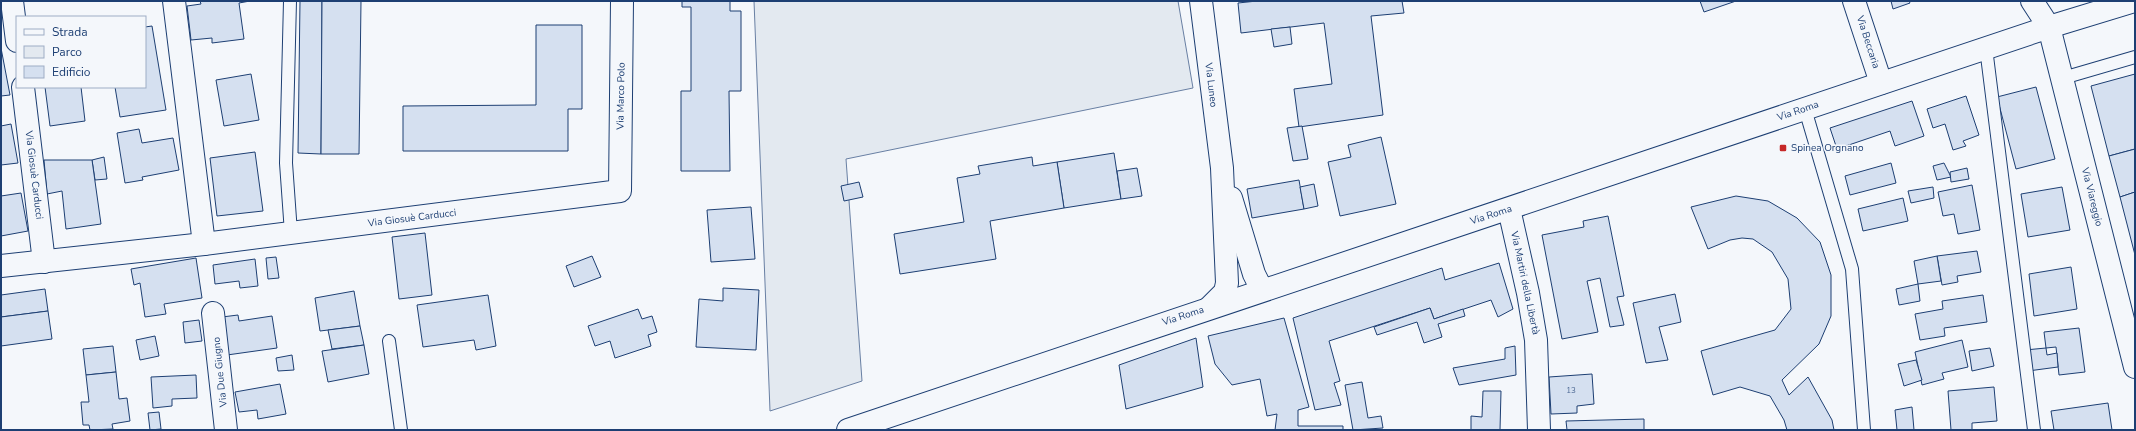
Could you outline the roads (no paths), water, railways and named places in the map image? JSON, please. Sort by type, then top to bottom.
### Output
[{"type":"street","points":[[12,1],[16,33]]},
{"type":"street","points":[[174,1],[204,244]]},
{"type":"street","name":"Via Marco Polo","points":[[620,191],[622,1]]},
{"type":"street","name":"Via Luneo","points":[[1201,1],[1222,168],[1227,283],[1225,292],[1209,308]]},
{"type":"street","name":"Via Beccaria","points":[[1854,1],[1881,83]]},
{"type":"street","name":"Via Viareggio","points":[[2032,1],[2049,27],[2135,367]]},
{"type":"street","name":"Via Roma","points":[[848,430],[1262,290],[1508,210],[1805,108],[2049,27],[2134,1]]},
{"type":"street","name":"Via Giosuè Carducci","points":[[23,88],[44,262]]},
{"type":"street","name":"Via Luneo","points":[[1222,168],[1254,274],[1262,290]]},
{"type":"street","name":"Via Giosuè Carducci","points":[[1,266],[204,244],[620,191]]},
{"type":"street","name":"Via Martiri della Libertà","points":[[1508,210],[1528,293],[1536,340],[1539,430]]},
{"type":"street","name":"Via Due Giugno","points":[[213,313],[226,430]]},
{"type":"lane","points":[[290,1],[286,163],[291,233]]},
{"type":"lane","points":[[1986,48],[2034,430]]},
{"type":"lane","points":[[2063,78],[2135,57]]},
{"type":"lane","points":[[1805,108],[1852,269],[1864,430]]},
{"type":"lane","points":[[389,341],[401,430]]},
{"type":"place","name":"Spinea Orgnano","points":[[1783,148]]}]
